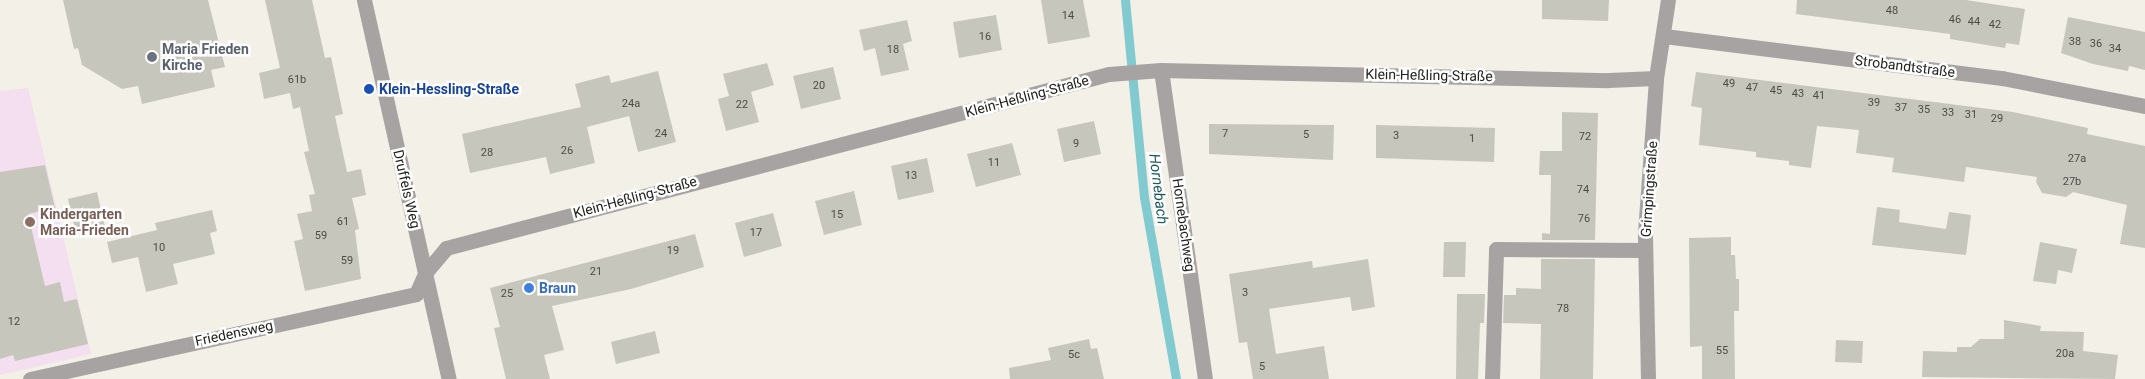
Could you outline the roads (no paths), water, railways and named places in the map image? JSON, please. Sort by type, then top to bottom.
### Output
[{"type":"street","name":"Druffels Weg","points":[[364,0],[449,379]]},
{"type":"street","name":"Grimpingstraße","points":[[1648,379],[1645,250],[1656,78],[1664,36],[1668,0]]},
{"type":"street","name":"Strobandtstraße","points":[[1664,36],[2002,78],[2145,106]]},
{"type":"street","name":"Klein-Heßling-Straße","points":[[426,272],[446,248],[488,235],[1109,74],[1161,70],[1608,80],[1656,78]]},
{"type":"street","name":"Hornebachweg","points":[[1161,70],[1205,379]]},
{"type":"street","points":[[1492,379],[1496,249],[1645,250]]},
{"type":"street","name":"Friedensweg","points":[[30,379],[416,294],[426,272]]},
{"type":"waterway","name":"Hornebach","points":[[1125,0],[1144,197],[1176,379]]},
{"type":"place","name":"Maria Frieden Kirche","points":[[152,57]]},
{"type":"place","name":"Klein-Hessling-Straße","points":[[369,89]]},
{"type":"place","name":"Kindergarten Maria-Frieden","points":[[30,222]]},
{"type":"place","name":"Braun","points":[[529,288]]}]
